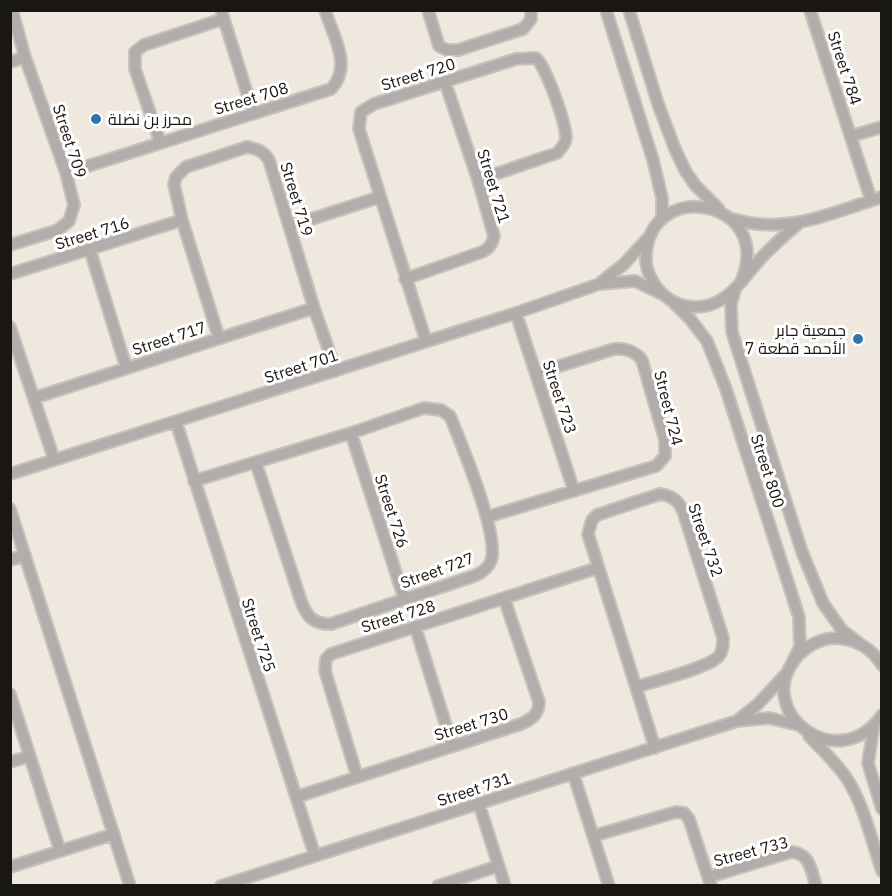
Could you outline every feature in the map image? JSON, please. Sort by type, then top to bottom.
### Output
[{"type":"street","name":"Street 709","points":[[10,244],[50,234],[69,221],[74,205],[66,173],[25,57],[12,10]]},
{"type":"street","name":"Street 708","points":[[66,173],[331,89],[339,81],[342,61],[325,10]]},
{"type":"street","points":[[428,10],[439,46],[447,50],[458,50],[523,29],[531,19],[531,10]]},
{"type":"street","points":[[606,10],[653,160],[662,198],[662,219]]},
{"type":"street","points":[[629,10],[658,104],[686,172],[695,184],[739,227],[747,248],[746,269],[742,279]]},
{"type":"street","name":"Street 784","points":[[810,10],[851,136],[876,199]]},
{"type":"street","points":[[160,142],[135,69],[135,52],[144,45],[222,15],[253,112]]},
{"type":"street","points":[[10,62],[25,57]]},
{"type":"street","name":"Street 720","points":[[426,341],[358,129],[362,112],[374,104],[516,59],[537,58],[546,71],[564,129],[566,139],[563,146],[558,153],[478,180]]},
{"type":"street","name":"Street 721","points":[[405,279],[489,249],[493,243],[494,236],[478,180],[445,82]]},
{"type":"street","points":[[851,136],[882,127]]},
{"type":"street","name":"Street 719","points":[[219,338],[182,220],[174,184],[180,172],[186,167],[248,147],[260,150],[269,160],[314,308],[336,371]]},
{"type":"street","points":[[290,226],[380,197]]},
{"type":"street","points":[[799,224],[764,255],[735,290],[722,301],[705,307],[688,307],[671,301],[652,281],[646,266],[646,249],[651,234],[662,219],[676,210],[692,206],[708,207],[727,216],[766,226],[799,224],[876,199]]},
{"type":"street","name":"Street 716","points":[[10,274],[182,220]]},
{"type":"street","name":"Street 701","points":[[599,284],[624,264],[651,234]]},
{"type":"street","points":[[90,250],[126,367]]},
{"type":"street","name":"Street 701","points":[[10,474],[516,313],[599,284],[635,281],[662,294]]},
{"type":"street","name":"Street 800","points":[[735,290],[731,304],[732,332],[802,552],[827,609],[842,630],[869,650]]},
{"type":"street","name":"Street 800","points":[[671,301],[691,320],[707,341],[726,389],[799,616],[800,647],[789,668]]},
{"type":"street","name":"Street 717","points":[[34,398],[314,308]]},
{"type":"street","name":"Street 723","points":[[516,313],[574,491]]},
{"type":"street","points":[[10,327],[54,459]]},
{"type":"street","name":"Street 724","points":[[487,517],[656,466],[665,456],[665,440],[642,360],[638,355],[622,348],[614,349],[537,374]]},
{"type":"street","name":"Street 727","points":[[194,481],[424,408],[441,410],[450,416],[487,517],[492,555],[490,563],[483,572],[331,624],[321,624],[311,620],[301,601],[256,463]]},
{"type":"street","name":"Street 725","points":[[176,422],[315,856]]},
{"type":"street","name":"Street 726","points":[[351,433],[404,598]]},
{"type":"street","name":"Street 732","points":[[636,687],[711,663],[721,654],[723,638],[680,505],[669,496],[660,494],[597,515],[592,520],[588,534],[655,748]]},
{"type":"street","points":[[10,509],[130,885]]},
{"type":"street","points":[[10,560],[25,555]]},
{"type":"street","name":"Street 728","points":[[357,776],[325,671],[326,659],[337,650],[415,627],[597,567]]},
{"type":"street","name":"Street 730","points":[[296,797],[529,720],[535,716],[539,709],[539,702],[504,598]]},
{"type":"street","points":[[415,627],[452,745]]},
{"type":"street","name":"Street 731","points":[[737,721],[758,704],[810,645],[834,638],[859,643]]},
{"type":"street","points":[[869,650],[882,656]]},
{"type":"street","points":[[869,650],[882,665]]},
{"type":"street","points":[[789,668],[784,686],[785,700],[790,713],[800,727],[838,766],[851,784],[882,872]]},
{"type":"street","points":[[10,694],[60,851]]},
{"type":"street","points":[[881,715],[874,725],[868,763],[882,809]]},
{"type":"street","name":"Street 731","points":[[221,885],[737,721],[769,718],[800,727],[816,738],[824,740],[847,740],[862,735],[874,725]]},
{"type":"street","points":[[10,762],[30,756]]},
{"type":"street","points":[[573,773],[609,885]]},
{"type":"street","points":[[479,804],[505,885]]},
{"type":"street","points":[[593,836],[676,812],[684,813],[689,819],[710,881]]},
{"type":"street","points":[[10,867],[114,834]]},
{"type":"street","name":"Street 733","points":[[710,881],[796,852],[809,861],[816,885]]},
{"type":"street","points":[[438,885],[498,866]]},
{"type":"place","name":"محرز بن نضلة","points":[[96,119]]},
{"type":"place","name":"جمعية جابر الأحمد قطعة 7","points":[[858,339]]}]
